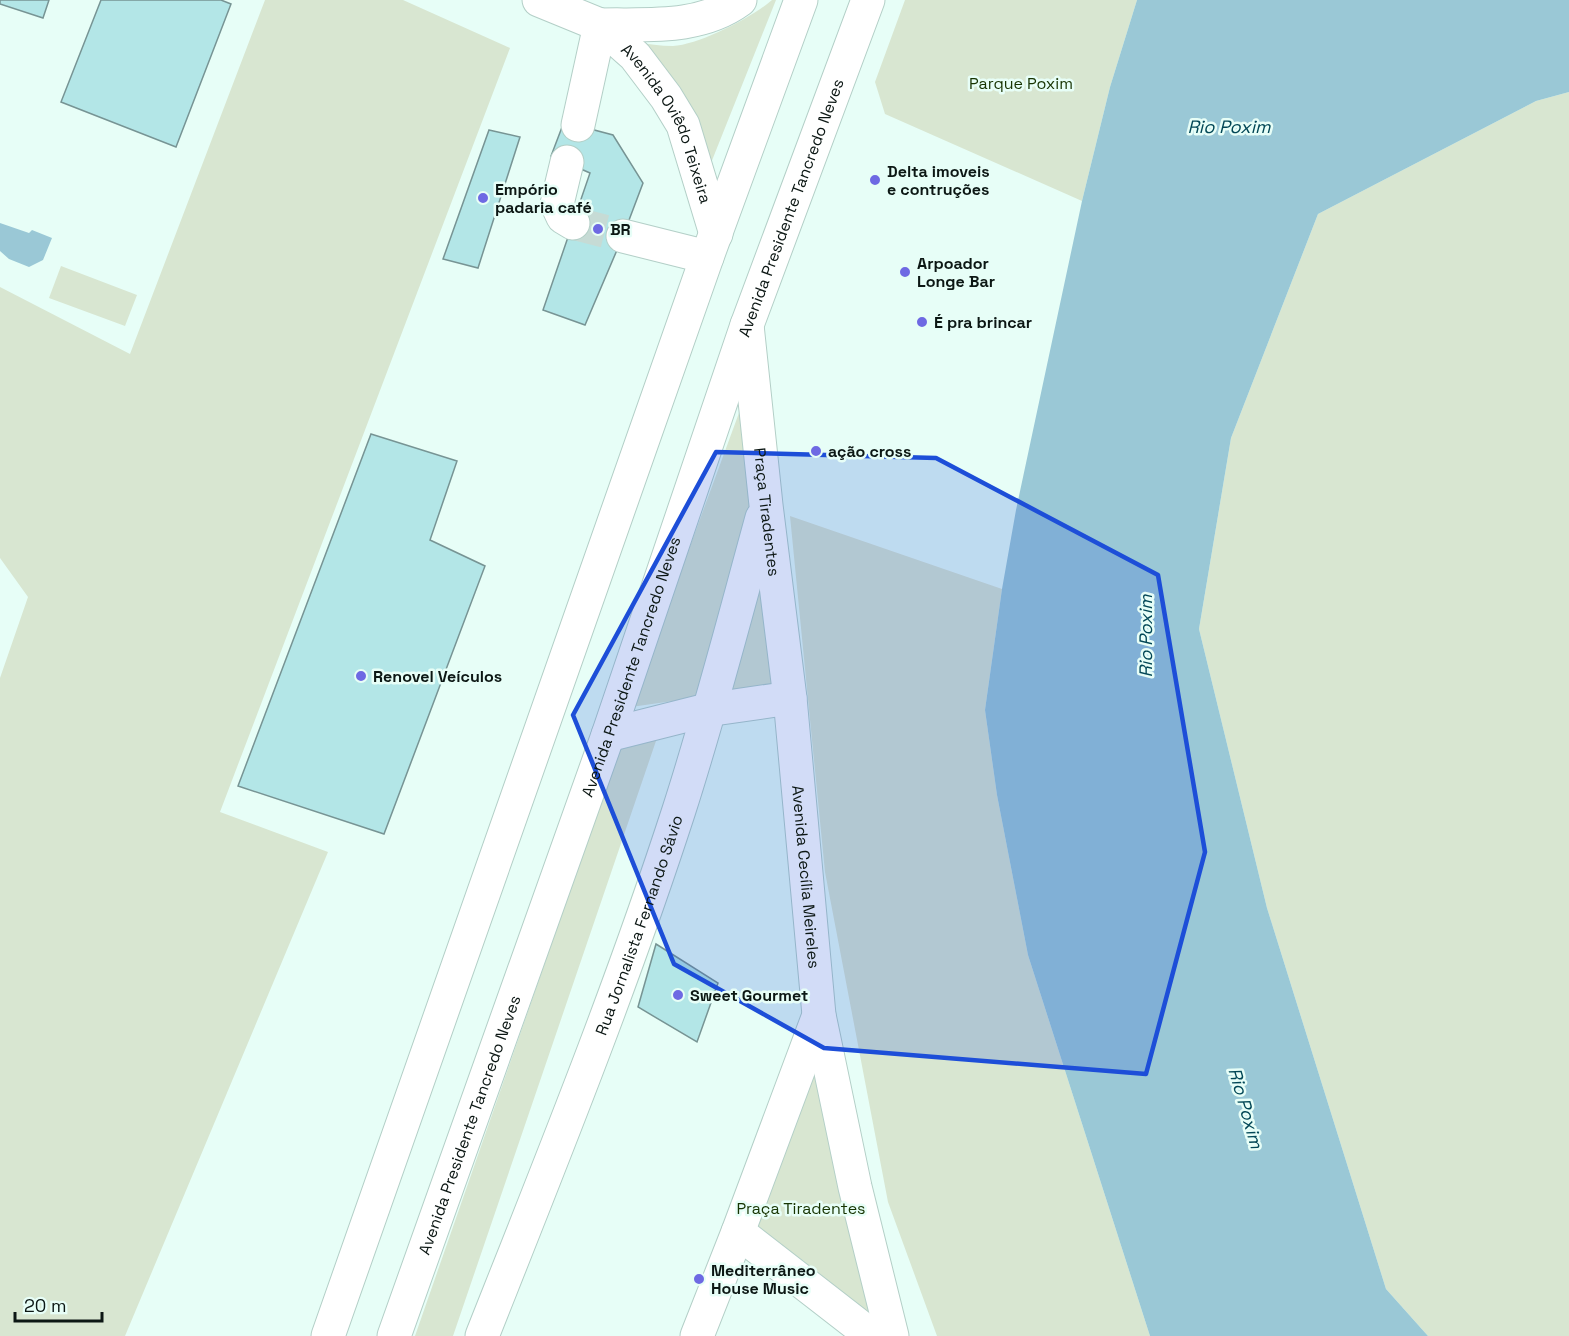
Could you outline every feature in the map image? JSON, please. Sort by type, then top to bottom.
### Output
[{"type":"street","name":"Avenida Oviêdo Teixeira","points":[[539,0],[600,25],[635,56],[666,97],[683,124],[711,246]]},
{"type":"street","name":"Avenida Oviêdo Teixeira","points":[[600,25],[686,23],[705,18],[740,0]]},
{"type":"street","points":[[328,1336],[711,246],[801,0]]},
{"type":"street","name":"Avenida Presidente Tancredo Neves","points":[[394,1336],[608,735],[747,325],[868,0]]},
{"type":"street","points":[[578,125],[600,25]]},
{"type":"street","points":[[567,162],[557,204],[563,217],[573,223]]},
{"type":"street","points":[[623,236],[711,246]]},
{"type":"street","name":"Praça Tiradentes","points":[[747,325],[766,506],[790,698]]},
{"type":"street","name":"Rua Jornalista Fernando Sávio","points":[[482,1336],[565,1129],[622,976],[679,809],[766,506]]},
{"type":"street","points":[[608,735],[707,710],[790,698]]},
{"type":"street","name":"Avenida Cecília Meireles","points":[[790,698],[819,1015],[855,1187],[892,1336]]},
{"type":"street","points":[[697,1336],[819,1015]]},
{"type":"street","points":[[738,1232],[872,1336]]},
{"type":"highlighted area","points":[[716,452],[936,458],[1158,575],[1205,852],[1146,1074],[824,1048],[674,964],[573,715]]},
{"type":"green space","points":[[265,0],[403,0],[510,48],[220,812],[328,852],[125,1336],[0,1336],[0,678],[28,597],[0,558],[0,287],[130,354]]},
{"type":"green space","points":[[772,0],[776,0],[707,173],[635,42],[673,46],[697,41],[739,22]]},
{"type":"green space","name":"Parque Poxim","points":[[905,0],[1137,0],[1110,87],[1082,201],[885,114],[875,82]]},
{"type":"green space","points":[[1569,92],[1569,1336],[1428,1336],[1386,1289],[1267,908],[1199,629],[1231,438],[1318,214],[1536,101]]},
{"type":"green space","points":[[61,266],[137,295],[125,326],[49,298]]},
{"type":"green space","points":[[743,402],[753,497],[701,697],[631,707]]},
{"type":"green space","points":[[790,516],[1002,589],[985,710],[997,795],[1028,955],[1150,1336],[937,1336],[888,1202],[825,872]]},
{"type":"green space","points":[[758,548],[773,688],[729,691]]},
{"type":"green space","points":[[657,738],[453,1336],[415,1336],[619,750]]},
{"type":"green space","name":"Praça Tiradentes","points":[[806,1021],[874,1321],[747,1226]]},
{"type":"water","name":"Rio Poxim","points":[[1137,0],[1569,0],[1569,92],[1536,101],[1318,214],[1231,438],[1199,629],[1267,908],[1386,1289],[1428,1336],[1150,1336],[1028,955],[997,795],[985,710],[1016,510],[1082,201],[1110,87]]},
{"type":"water","points":[[0,223],[29,233],[32,230],[52,238],[43,260],[29,267],[9,259],[0,251]]},
{"type":"building","points":[[0,0],[49,0],[43,18],[0,4]]},
{"type":"building","points":[[101,0],[221,0],[231,4],[176,147],[61,102]]},
{"type":"building","name":"BR","points":[[564,122],[613,135],[643,183],[585,325],[543,310],[590,173],[551,156]]},
{"type":"building","name":"Empório padaria café","points":[[489,130],[520,137],[478,268],[443,259]]},
{"type":"building","name":"Renovel Veículos","points":[[371,434],[457,461],[430,540],[485,566],[384,834],[238,786]]},
{"type":"building","name":"Sweet Gourmet","points":[[656,944],[718,983],[697,1042],[638,1007]]},
{"type":"tunnel","points":[[573,223],[623,236]]},
{"type":"place","name":"Delta imoveis e contruções","points":[[875,180]]},
{"type":"place","name":"Empório padaria café","points":[[483,198]]},
{"type":"place","name":"BR","points":[[598,229]]},
{"type":"place","name":"Arpoador Longe Bar","points":[[905,272]]},
{"type":"place","name":"É pra brincar","points":[[922,322]]},
{"type":"place","name":"ação cross","points":[[816,451]]},
{"type":"place","name":"Renovel Veículos","points":[[361,676]]},
{"type":"place","name":"Sweet Gourmet","points":[[678,995]]},
{"type":"place","name":"Mediterrâneo House Music","points":[[699,1279]]}]
